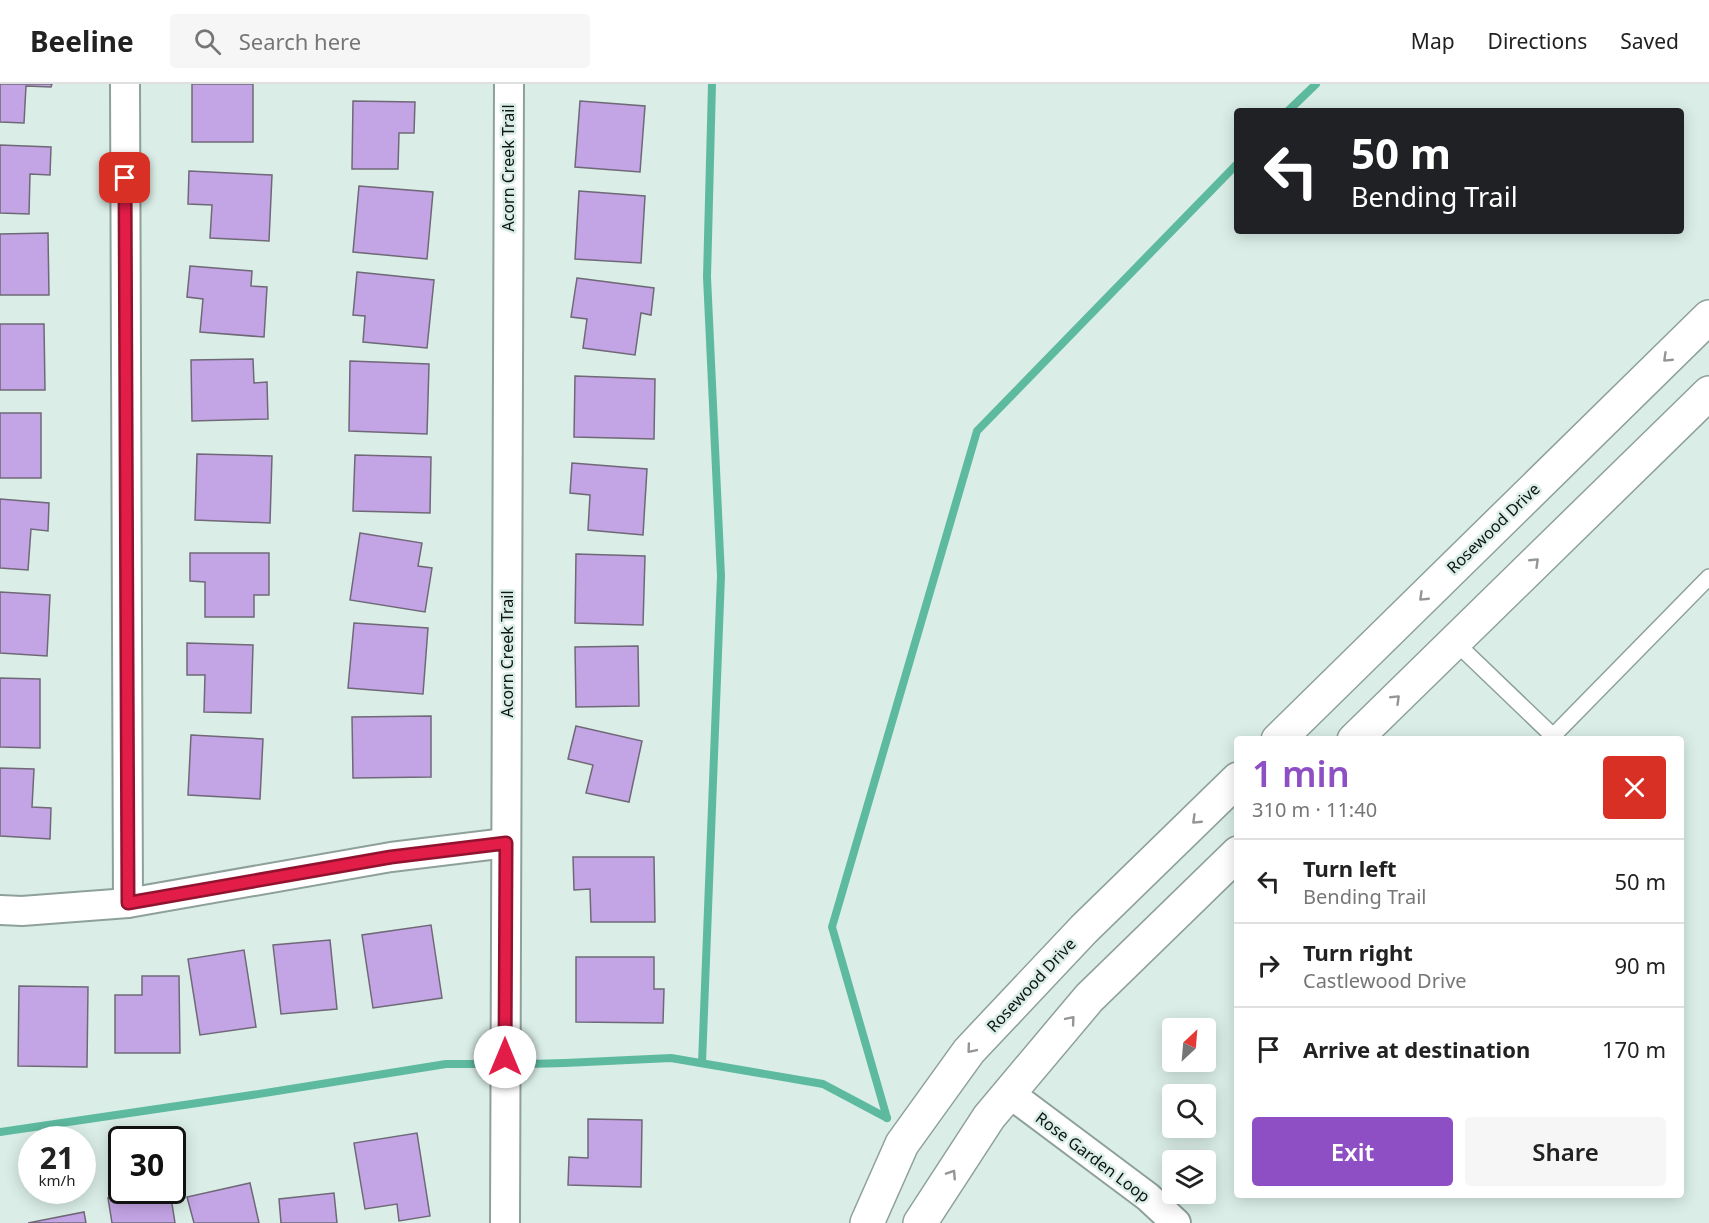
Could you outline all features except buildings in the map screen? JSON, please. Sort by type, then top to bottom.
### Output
[{"type":"main road","name":"Rosewood Drive","points":[[1282,736],[1709,317]]},
{"type":"main road","points":[[1358,736],[1709,393]]},
{"type":"main road","name":"Rosewood Drive","points":[[867,1223],[902,1144],[969,1051],[1084,929],[1234,783]]},
{"type":"main road","points":[[920,1223],[989,1117],[1089,998],[1234,857]]},
{"type":"street","points":[[125,84],[128,903]]},
{"type":"street","name":"Acorn Creek Trail","points":[[504,1223],[509,84]]},
{"type":"street","points":[[0,910],[22,911],[128,903],[391,857],[506,843]]},
{"type":"street","name":"Rose Garden Loop","points":[[1009,1093],[1148,1197],[1176,1223]]},
{"type":"lane","points":[[1454,641],[1553,736],[1709,577]]},
{"type":"waterway","points":[[702,1063],[721,576],[707,277],[712,84]]},
{"type":"waterway","points":[[1291,108],[1316,84]]},
{"type":"waterway","points":[[887,1118],[832,927],[977,431],[1234,167]]},
{"type":"waterway","points":[[528,1064],[671,1058],[823,1084],[887,1118]]},
{"type":"waterway","points":[[0,1132],[446,1064],[482,1064]]},
{"type":"route","points":[[125,178],[128,903],[391,857],[506,843],[505,1057]]}]
